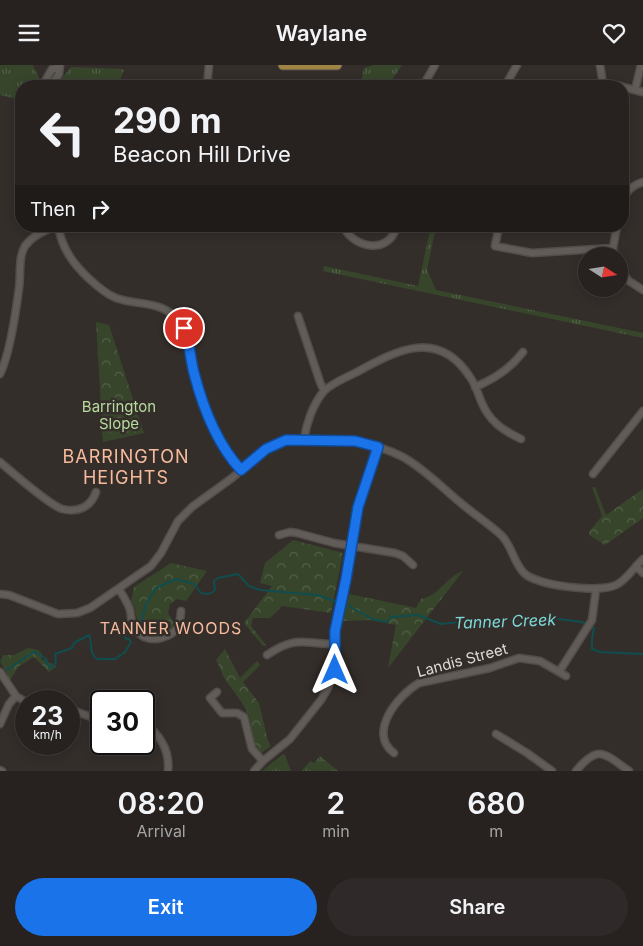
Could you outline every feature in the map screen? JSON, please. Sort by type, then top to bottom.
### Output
[{"type":"main road","points":[[283,65],[337,65]]},
{"type":"street","points":[[208,80],[209,65]]},
{"type":"street","points":[[426,80],[434,65]]},
{"type":"street","points":[[509,80],[517,65]]},
{"type":"street","points":[[600,65],[600,80]]},
{"type":"street","points":[[634,90],[641,65]]},
{"type":"street","points":[[46,80],[52,69],[59,66],[59,74],[55,80]]},
{"type":"street","points":[[629,88],[643,92]]},
{"type":"street","points":[[629,190],[643,183]]},
{"type":"street","points":[[0,374],[7,350],[17,297],[22,253],[25,246],[40,232]]},
{"type":"street","points":[[60,232],[65,247],[74,261],[107,292],[116,298],[162,307],[172,313],[181,323],[188,338],[194,373],[204,403],[223,446],[241,470]]},
{"type":"street","points":[[346,232],[355,241],[377,246],[389,241],[395,232]]},
{"type":"street","points":[[498,232],[495,247],[532,253],[578,250]]},
{"type":"street","points":[[612,247],[616,232]]},
{"type":"street","points":[[628,280],[643,290]]},
{"type":"street","points":[[298,316],[324,391]]},
{"type":"street","points":[[304,440],[314,409],[324,391],[391,353],[415,347],[436,350],[450,356],[470,377],[485,411],[496,425],[521,439]]},
{"type":"street","points":[[475,387],[499,375],[523,352]]},
{"type":"street","points":[[593,474],[643,411]]},
{"type":"street","points":[[0,594],[8,595],[49,612],[66,615],[84,611],[152,566],[180,518],[266,449],[286,440],[356,441],[401,456],[420,468],[501,535],[508,544],[516,563],[528,576],[542,583],[596,589],[612,587],[618,584],[643,559]]},
{"type":"street","points":[[254,771],[290,739],[324,696],[335,670],[335,631],[360,501],[378,447]]},
{"type":"street","points":[[0,462],[43,497],[63,509],[75,510],[86,507],[91,503],[96,492]]},
{"type":"street","points":[[279,535],[290,532],[297,533],[352,546],[395,553],[403,556],[413,565]]},
{"type":"street","points":[[636,566],[643,573]]},
{"type":"street","points":[[119,589],[130,609],[133,626],[141,635],[147,638],[160,639],[176,630],[180,623],[181,611]]},
{"type":"street","points":[[560,672],[592,620],[596,589]]},
{"type":"street","points":[[267,655],[291,642],[335,644]]},
{"type":"street","name":"Landis Street","points":[[394,753],[384,742],[385,723],[390,712],[403,695],[419,683],[490,668],[519,658],[533,659],[566,676]]},
{"type":"street","points":[[0,672],[15,694]]},
{"type":"street","points":[[217,692],[210,697],[212,702],[222,713],[237,713],[244,717],[252,749],[263,761]]},
{"type":"street","points":[[0,724],[9,704],[15,697]]},
{"type":"street","points":[[155,733],[165,749],[168,759],[168,771]]},
{"type":"street","points":[[496,734],[552,771]]},
{"type":"street","points":[[576,771],[587,758],[599,754],[608,756],[629,771]]},
{"type":"green space","points":[[0,65],[33,65],[40,80],[15,80],[15,99],[0,95]]},
{"type":"green space","points":[[374,65],[402,65],[392,80],[361,80],[364,68]]},
{"type":"green space","points":[[71,67],[124,70],[120,80],[60,80]]},
{"type":"green space","points":[[430,232],[435,232],[427,270],[436,290],[643,333],[643,338],[323,271],[324,266],[418,286]]},
{"type":"green space","name":"Barrington Slope","points":[[96,322],[109,325],[144,433],[103,442]]},
{"type":"green space","points":[[592,487],[595,487],[606,515],[643,489],[643,518],[605,545],[589,535],[589,532],[602,516]]},
{"type":"green space","points":[[293,540],[343,553],[331,613],[282,606],[270,618],[253,618],[251,626],[266,645],[263,646],[244,623],[272,586],[260,583],[265,563]]},
{"type":"green space","points":[[171,563],[207,571],[186,601],[177,599],[170,604],[168,613],[174,623],[173,627],[166,632],[156,635],[149,634],[141,628],[137,621],[135,608],[131,601],[134,587]]},
{"type":"green space","points":[[463,571],[388,668],[396,625],[370,620],[343,621],[349,594],[416,608],[421,599],[433,594],[452,577]]},
{"type":"green space","points":[[28,648],[38,650],[42,654],[41,659],[57,666],[49,672],[34,657],[19,666],[10,680],[0,661],[4,655],[14,655]]},
{"type":"green space","points":[[225,649],[240,678],[257,661],[260,665],[243,682],[259,703],[268,741],[271,746],[260,754],[254,745],[248,714],[225,679],[216,660]]},
{"type":"green space","points":[[283,754],[291,771],[262,771]]},
{"type":"green space","points":[[320,756],[338,771],[302,771],[310,761],[314,763]]},
{"type":"waterway","name":"Tanner Creek","points":[[141,623],[146,604],[156,588],[176,579],[194,584],[201,593],[209,594],[215,590],[214,581],[218,578],[238,574],[249,586],[260,590],[317,595],[335,601]]},
{"type":"waterway","name":"Tanner Creek","points":[[349,606],[372,619],[387,622],[391,617],[418,615],[441,624],[489,619],[528,621],[543,617],[582,622],[594,628],[592,649],[600,652],[643,654]]},
{"type":"waterway","name":"Tanner Creek","points":[[7,670],[36,652],[47,660],[46,663],[51,668],[56,662],[55,654],[72,648],[74,643],[89,635],[92,651],[97,659],[115,659],[125,652],[131,642],[129,639],[126,639],[124,634]]},
{"type":"district","name":"BARRINGTON HEIGHTS","points":[[126,466]]},
{"type":"district","name":"TANNER WOODS","points":[[171,628]]},
{"type":"route","points":[[184,328],[200,393],[216,433],[241,470],[266,449],[286,440],[355,441],[378,447],[358,507],[335,631],[335,670]]}]
